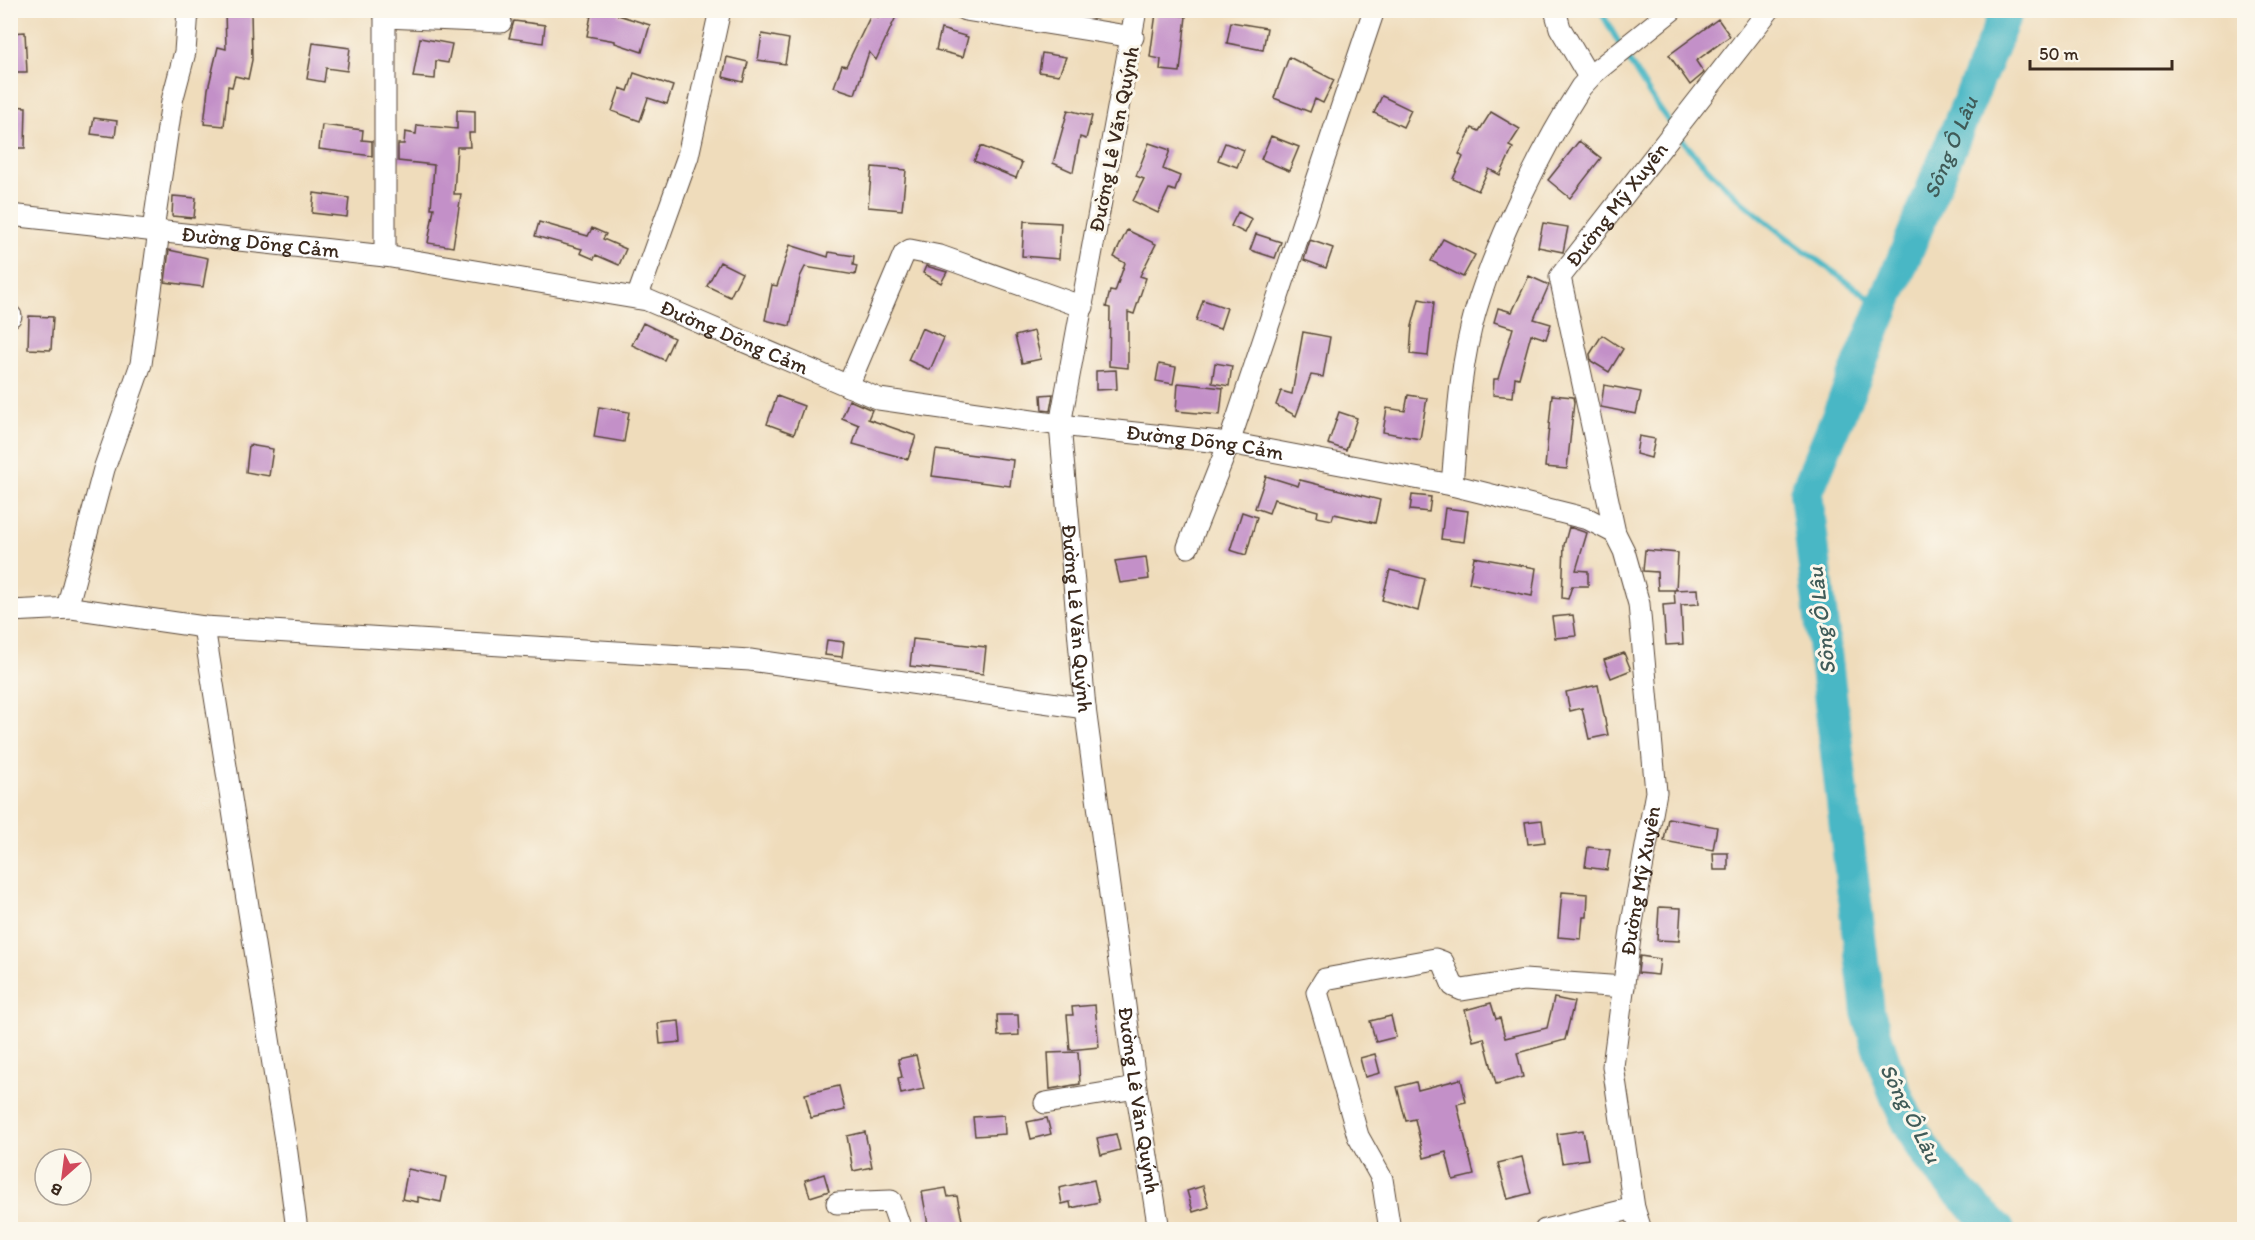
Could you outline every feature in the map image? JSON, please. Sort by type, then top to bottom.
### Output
[{"type":"street","points":[[67,608],[104,469],[141,364],[172,101],[185,52],[188,10]]},
{"type":"street","points":[[637,298],[688,156],[720,10]]},
{"type":"street","points":[[965,10],[1133,37]]},
{"type":"street","name":"Đường Lê Văn Quýnh","points":[[1136,10],[1133,37],[1060,425],[1085,708],[1136,1088],[1159,1230]]},
{"type":"street","points":[[1188,547],[1229,443],[1374,10]]},
{"type":"street","points":[[1555,10],[1560,28],[1592,75]]},
{"type":"street","points":[[1615,533],[1588,519],[1452,485],[1462,373],[1474,315],[1512,221],[1568,109],[1592,75],[1672,10]]},
{"type":"street","name":"Đường Mỹ Xuyên","points":[[1641,1230],[1634,1208],[1613,1066],[1656,792],[1639,604],[1624,551],[1615,533],[1560,277],[1769,10]]},
{"type":"street","points":[[385,256],[385,14],[501,22]]},
{"type":"street","name":"Đường Dõng Cảm","points":[[10,215],[385,256],[637,298],[647,300],[879,399],[1060,425],[1229,443],[1452,485]]},
{"type":"street","points":[[848,386],[904,254],[910,250],[940,256],[1083,307]]},
{"type":"street","points":[[10,611],[67,608],[204,627],[750,660],[1085,708]]},
{"type":"street","points":[[204,627],[286,1142],[297,1230]]},
{"type":"street","points":[[1390,1230],[1382,1179],[1358,1136],[1317,992],[1321,982],[1325,979],[1435,959],[1443,962],[1453,986],[1462,990],[1524,980],[1624,987]]},
{"type":"street","points":[[1045,1103],[1136,1088]]},
{"type":"street","points":[[837,1203],[889,1200],[894,1203],[901,1230]]},
{"type":"street","points":[[1545,1230],[1634,1208]]},
{"type":"building","points":[[225,10],[251,10],[252,60],[248,79],[235,76],[232,87],[228,86],[224,126],[204,124],[208,89],[218,47],[226,49]]},
{"type":"building","points":[[592,10],[621,10],[618,15],[650,25],[642,52],[615,43],[615,41],[587,36]]},
{"type":"building","points":[[879,10],[899,10],[876,60],[869,52],[855,94],[834,87],[842,65],[846,66],[871,15],[878,17]]},
{"type":"building","points":[[1156,13],[1186,16],[1180,72],[1160,70],[1161,59],[1150,57]]},
{"type":"building","points":[[1718,19],[1730,36],[1696,61],[1704,73],[1690,85],[1669,55]]},
{"type":"building","points":[[514,21],[545,25],[543,43],[509,38]]},
{"type":"building","points":[[1231,22],[1267,28],[1263,50],[1227,43]]},
{"type":"building","points":[[941,29],[968,37],[963,57],[936,50]]},
{"type":"building","points":[[25,32],[27,72],[10,72],[10,33]]},
{"type":"building","points":[[762,34],[789,39],[785,64],[758,60]]},
{"type":"building","points":[[420,38],[452,44],[448,63],[436,61],[435,79],[413,77]]},
{"type":"building","points":[[313,43],[350,48],[347,71],[326,68],[324,82],[307,79]]},
{"type":"building","points":[[1042,53],[1066,57],[1059,75],[1039,72]]},
{"type":"building","points":[[727,57],[748,62],[743,82],[723,77]]},
{"type":"building","points":[[1289,57],[1334,80],[1323,103],[1315,99],[1310,112],[1274,98]]},
{"type":"building","points":[[634,73],[673,86],[667,104],[648,98],[640,121],[612,111],[620,88],[628,91]]},
{"type":"building","points":[[1382,96],[1411,110],[1403,127],[1374,113]]},
{"type":"building","points":[[10,106],[26,107],[25,148],[10,148]]},
{"type":"building","points":[[457,110],[475,111],[475,133],[469,133],[470,147],[457,147],[454,194],[461,194],[453,247],[428,243],[434,208],[431,208],[434,165],[398,161],[398,144],[404,144],[405,132],[416,134],[417,125],[457,129]]},
{"type":"building","points":[[1068,110],[1092,116],[1086,139],[1080,137],[1073,172],[1053,163]]},
{"type":"building","points":[[1491,112],[1520,129],[1509,146],[1513,148],[1500,175],[1489,169],[1478,191],[1453,179],[1463,157],[1459,154],[1472,128],[1479,131]]},
{"type":"building","points":[[94,118],[117,121],[115,137],[91,134]]},
{"type":"building","points":[[322,125],[363,130],[362,140],[372,141],[372,156],[319,149]]},
{"type":"building","points":[[1271,136],[1299,147],[1289,171],[1261,159]]},
{"type":"building","points":[[1579,141],[1601,158],[1570,198],[1548,180]]},
{"type":"building","points":[[1149,143],[1170,150],[1163,169],[1180,176],[1175,191],[1169,189],[1158,213],[1133,201],[1144,179],[1136,176]]},
{"type":"building","points":[[1225,143],[1244,150],[1237,167],[1218,160]]},
{"type":"building","points":[[981,146],[1022,163],[1016,178],[974,161]]},
{"type":"building","points":[[872,167],[906,170],[902,210],[868,207]]},
{"type":"building","points":[[314,193],[349,198],[347,217],[312,213]]},
{"type":"building","points":[[173,196],[196,198],[194,218],[172,216]]},
{"type":"building","points":[[1238,212],[1252,219],[1245,233],[1231,226]]},
{"type":"building","points":[[1024,221],[1061,223],[1059,259],[1022,256]]},
{"type":"building","points":[[539,222],[588,236],[592,228],[606,234],[603,239],[626,249],[619,265],[596,255],[594,259],[580,253],[582,249],[535,236]]},
{"type":"building","points":[[1543,223],[1568,227],[1563,252],[1538,247]]},
{"type":"building","points":[[1127,230],[1156,244],[1140,276],[1146,278],[1134,314],[1128,312],[1128,368],[1109,366],[1110,308],[1106,307],[1110,291],[1115,292],[1125,263],[1114,257]]},
{"type":"building","points":[[1256,234],[1281,242],[1275,258],[1250,250]]},
{"type":"building","points":[[1443,239],[1475,255],[1463,277],[1431,261]]},
{"type":"building","points":[[1310,240],[1333,248],[1326,268],[1304,260]]},
{"type":"building","points":[[790,245],[828,257],[829,252],[854,256],[853,265],[857,266],[855,275],[805,267],[800,277],[790,326],[765,320],[772,285],[777,286]]},
{"type":"building","points":[[169,250],[208,258],[203,287],[165,282]]},
{"type":"building","points":[[720,262],[742,273],[730,297],[707,286]]},
{"type":"building","points":[[926,266],[947,272],[941,283],[923,273]]},
{"type":"building","points":[[1529,276],[1549,285],[1534,319],[1551,324],[1546,339],[1531,334],[1519,378],[1515,377],[1513,397],[1493,395],[1494,379],[1498,379],[1513,328],[1494,322],[1498,308],[1512,312]]},
{"type":"building","points":[[1419,299],[1434,302],[1428,356],[1410,354],[1412,326]]},
{"type":"building","points":[[1203,300],[1227,308],[1220,329],[1196,321]]},
{"type":"building","points":[[29,316],[53,317],[51,350],[28,349]]},
{"type":"building","points":[[643,323],[674,338],[664,360],[632,345]]},
{"type":"building","points":[[922,328],[944,338],[930,370],[908,360]]},
{"type":"building","points":[[1034,331],[1041,359],[1022,363],[1015,336]]},
{"type":"building","points":[[1303,332],[1330,337],[1323,377],[1311,375],[1296,416],[1276,405],[1281,391],[1292,394]]},
{"type":"building","points":[[1602,335],[1623,349],[1609,372],[1591,361],[1590,354]]},
{"type":"building","points":[[1215,363],[1232,366],[1229,386],[1212,383]]},
{"type":"building","points":[[1159,364],[1176,367],[1173,384],[1156,381]]},
{"type":"building","points":[[1116,370],[1117,389],[1096,390],[1096,371]]},
{"type":"building","points":[[1178,383],[1223,388],[1220,415],[1176,411]]},
{"type":"building","points":[[1604,385],[1641,392],[1636,414],[1601,407]]},
{"type":"building","points":[[1053,394],[1050,411],[1042,410],[1041,395]]},
{"type":"building","points":[[1408,395],[1427,398],[1420,439],[1383,432],[1387,408],[1405,411]]},
{"type":"building","points":[[1552,395],[1573,397],[1567,469],[1545,467]]},
{"type":"building","points":[[777,396],[804,406],[794,434],[767,424]]},
{"type":"building","points":[[849,400],[872,410],[868,419],[916,436],[908,459],[853,444],[859,425],[842,418]]},
{"type":"building","points":[[599,407],[629,412],[624,442],[594,437]]},
{"type":"building","points":[[1339,412],[1357,418],[1346,450],[1328,444]]},
{"type":"building","points":[[1639,436],[1655,439],[1651,458],[1636,454]]},
{"type":"building","points":[[249,445],[273,449],[269,476],[246,472]]},
{"type":"building","points":[[936,450],[1013,460],[1010,486],[932,476]]},
{"type":"building","points":[[1266,476],[1298,486],[1300,480],[1380,500],[1375,523],[1334,514],[1332,520],[1317,517],[1318,511],[1274,499],[1269,513],[1255,508]]},
{"type":"building","points":[[1412,495],[1431,497],[1429,512],[1410,510]]},
{"type":"building","points":[[1445,508],[1468,511],[1464,542],[1441,539]]},
{"type":"building","points":[[1242,512],[1257,517],[1246,555],[1230,550]]},
{"type":"building","points":[[1569,527],[1587,533],[1576,570],[1588,571],[1588,586],[1572,586],[1568,599],[1562,598],[1564,545]]},
{"type":"building","points":[[1645,550],[1678,553],[1676,590],[1658,590],[1657,572],[1643,571]]},
{"type":"building","points":[[1146,557],[1149,579],[1120,583],[1115,561]]},
{"type":"building","points":[[1474,557],[1536,568],[1532,596],[1469,583]]},
{"type":"building","points":[[1390,570],[1425,579],[1418,611],[1382,600]]},
{"type":"building","points":[[1698,589],[1699,604],[1681,605],[1683,644],[1666,645],[1663,605],[1675,604],[1674,590]]},
{"type":"building","points":[[1573,615],[1576,636],[1555,638],[1552,617]]},
{"type":"building","points":[[913,639],[986,647],[983,674],[910,666]]},
{"type":"building","points":[[827,640],[844,642],[842,657],[825,655]]},
{"type":"building","points":[[1624,653],[1631,670],[1611,678],[1604,660]]},
{"type":"building","points":[[1598,685],[1608,735],[1589,739],[1582,708],[1570,711],[1566,692]]},
{"type":"building","points":[[1668,818],[1717,827],[1713,850],[1664,841]]},
{"type":"building","points":[[1542,820],[1545,842],[1528,844],[1525,822]]},
{"type":"building","points":[[1588,847],[1610,850],[1607,870],[1585,867]]},
{"type":"building","points":[[1713,853],[1728,853],[1728,870],[1714,870]]},
{"type":"building","points":[[1562,892],[1588,894],[1587,917],[1583,917],[1581,939],[1558,937]]},
{"type":"building","points":[[1659,907],[1681,908],[1679,941],[1657,940]]},
{"type":"building","points":[[1640,956],[1660,959],[1658,975],[1638,973]]},
{"type":"building","points":[[1554,998],[1574,1002],[1565,1040],[1517,1053],[1523,1077],[1496,1084],[1484,1038],[1473,1041],[1465,1010],[1491,1003],[1496,1019],[1500,1018],[1505,1038],[1547,1028]]},
{"type":"building","points":[[1095,1005],[1099,1047],[1070,1050],[1067,1015],[1073,1015],[1072,1007]]},
{"type":"building","points":[[997,1015],[1018,1015],[1019,1035],[998,1036]]},
{"type":"building","points":[[1391,1016],[1396,1037],[1376,1042],[1370,1021]]},
{"type":"building","points":[[679,1021],[681,1042],[660,1044],[658,1023]]},
{"type":"building","points":[[1078,1052],[1080,1084],[1050,1089],[1048,1053]]},
{"type":"building","points":[[1375,1054],[1380,1073],[1365,1077],[1360,1058]]},
{"type":"building","points":[[916,1055],[924,1089],[901,1094],[898,1078],[902,1077],[898,1059]]},
{"type":"building","points":[[1461,1079],[1466,1102],[1457,1104],[1474,1175],[1453,1180],[1446,1152],[1424,1158],[1415,1119],[1406,1121],[1397,1087],[1416,1082],[1418,1090]]},
{"type":"building","points":[[839,1086],[845,1110],[811,1118],[805,1094]]},
{"type":"building","points":[[1004,1115],[1005,1134],[975,1136],[973,1117]]},
{"type":"building","points":[[1047,1118],[1051,1134],[1031,1139],[1027,1122]]},
{"type":"building","points":[[1583,1130],[1588,1159],[1562,1163],[1557,1134]]},
{"type":"building","points":[[865,1132],[872,1167],[853,1171],[847,1136]]},
{"type":"building","points":[[1116,1134],[1120,1150],[1101,1155],[1097,1138]]},
{"type":"building","points":[[1522,1157],[1531,1193],[1508,1199],[1498,1163]]},
{"type":"building","points":[[408,1169],[446,1177],[441,1202],[418,1197],[418,1202],[402,1199]]},
{"type":"building","points":[[824,1174],[829,1191],[810,1197],[805,1180]]},
{"type":"building","points":[[1094,1180],[1099,1202],[1071,1208],[1070,1202],[1062,1204],[1059,1188]]},
{"type":"building","points":[[1203,1186],[1209,1207],[1193,1212],[1187,1191]]},
{"type":"building","points":[[946,1188],[948,1197],[957,1196],[963,1225],[929,1230],[922,1192]]},
{"type":"waterway","points":[[1600,10],[1637,74],[1678,134],[1699,160],[1748,207],[1883,308]]},
{"type":"waterway","name":"Sông Ô Lâu","points":[[1998,1230],[1949,1180],[1922,1146],[1894,1091],[1868,1012],[1806,493],[2007,10]]}]
